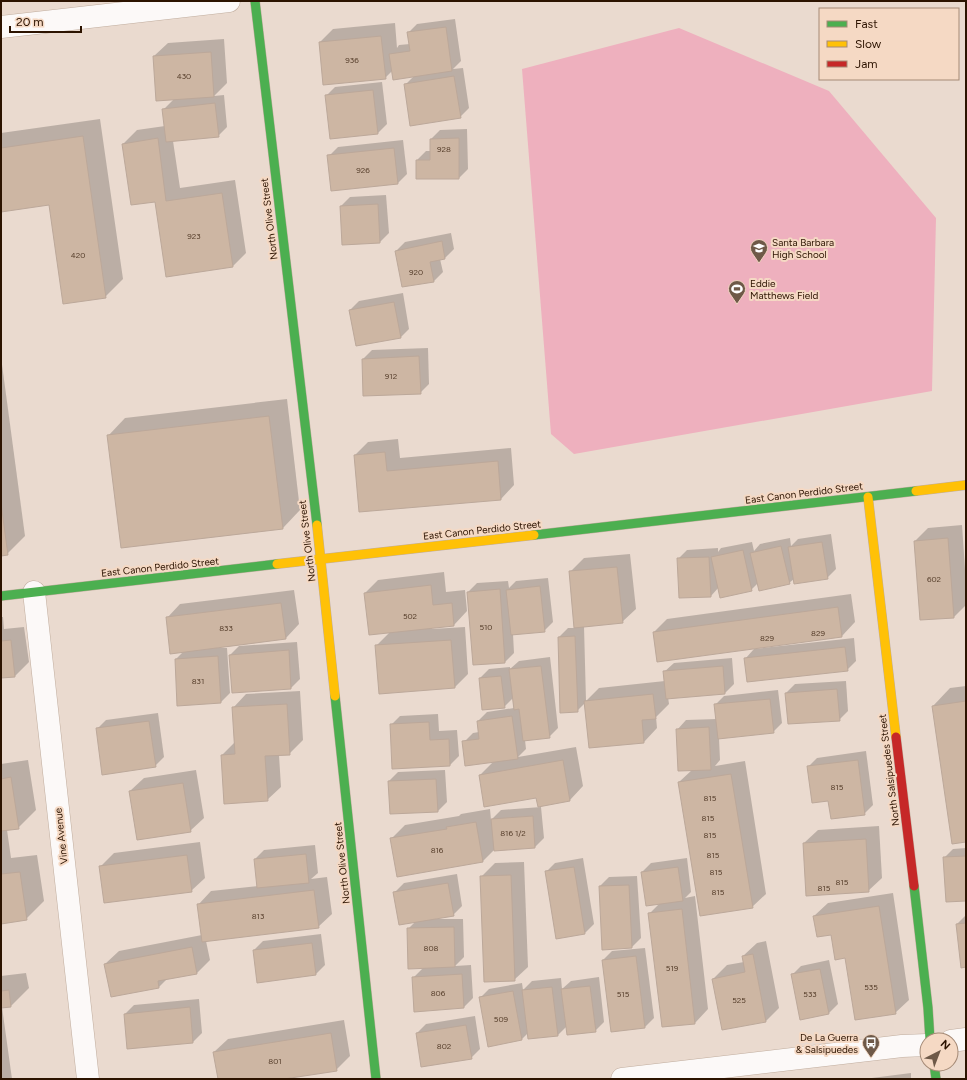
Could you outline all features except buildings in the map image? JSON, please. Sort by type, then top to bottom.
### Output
[{"type":"street","points":[[1,28],[229,1]]},
{"type":"street","name":"North Olive Street","points":[[255,1],[320,560],[376,1079]]},
{"type":"street","name":"East Canon Perdido Street","points":[[1,596],[966,485]]},
{"type":"street","name":"North Salsipuedes Street","points":[[868,497],[927,1000],[929,1032]]},
{"type":"street","name":"Vine Avenue","points":[[34,592],[88,1079]]},
{"type":"street","points":[[622,1079],[902,1046],[919,1045]]},
{"type":"shaded area","name":"Eddie Matthews Field","points":[[679,28],[829,91],[936,218],[932,391],[574,454],[551,434],[522,69]]},
{"type":"traffic: fast","points":[[255,1],[317,525]]},
{"type":"traffic: fast","points":[[534,535],[916,491]]},
{"type":"traffic: fast","points":[[1,596],[277,564]]},
{"type":"traffic: fast","points":[[335,696],[376,1079]]},
{"type":"traffic: fast","points":[[914,886],[930,1032]]},
{"type":"traffic: fast","points":[[935,1072],[936,1079]]},
{"type":"traffic: slow","points":[[916,491],[966,485]]},
{"type":"traffic: slow","points":[[868,497],[896,737]]},
{"type":"traffic: slow","points":[[317,525],[335,696]]},
{"type":"traffic: slow","points":[[277,564],[534,535]]},
{"type":"traffic: jam","points":[[896,737],[914,886]]},
{"type":"place","name":"Santa Barbara High School","points":[[759,263]]},
{"type":"place","name":"Eddie Matthews Field","points":[[737,304]]},
{"type":"place","name":"De La Guerra & Salsipuedes","points":[[871,1058]]}]
